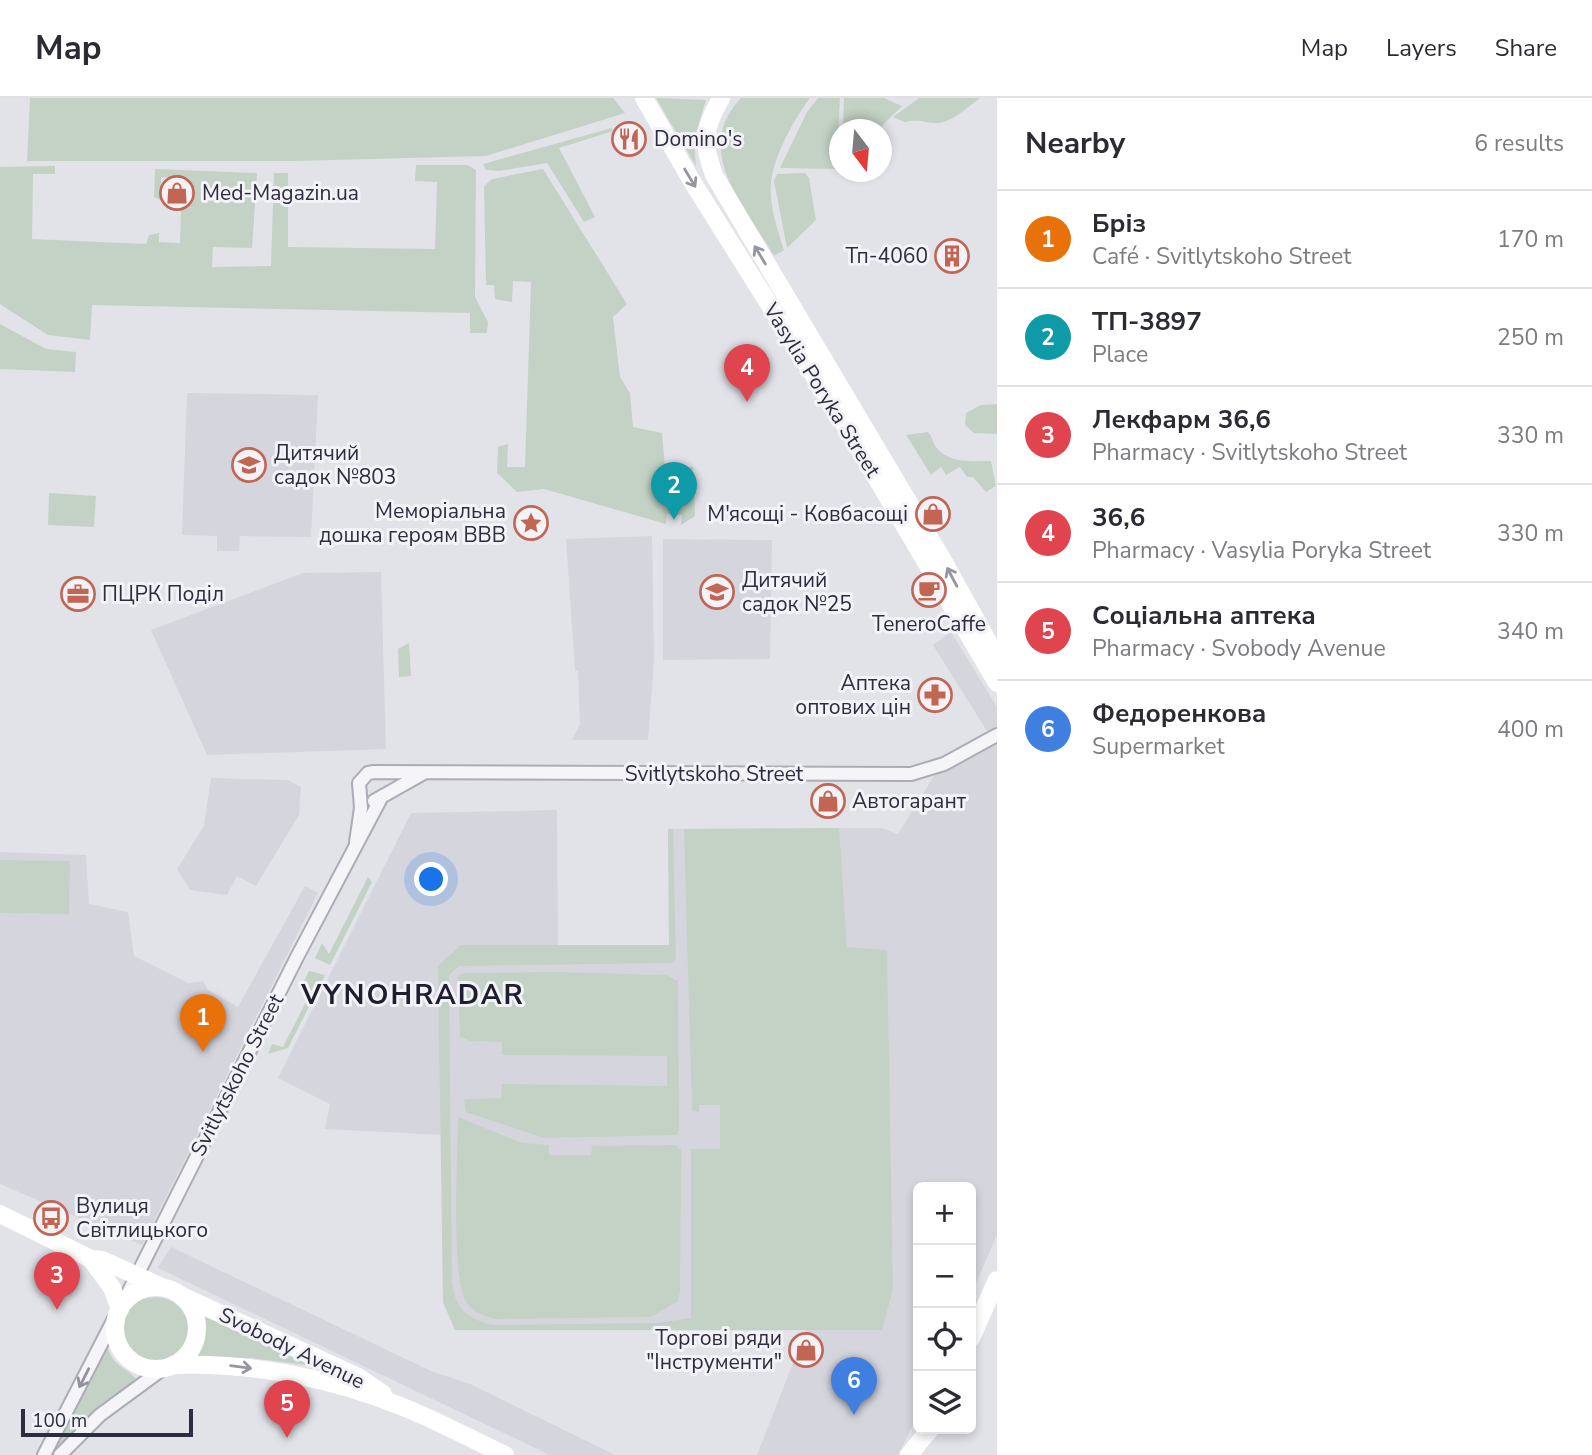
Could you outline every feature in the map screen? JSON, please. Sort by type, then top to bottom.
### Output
[{"type":"street","name":"Vasylia Poryka Street","points":[[644,98],[693,183],[850,433],[997,683]]},
{"type":"street","name":"Vasylia Poryka Street","points":[[721,98],[705,131],[705,151],[714,175],[944,562],[997,658]]},
{"type":"street","name":"Svitlytskoho Street","points":[[374,772],[911,774],[944,764],[997,734]]},
{"type":"street","points":[[374,772],[380,773],[388,783],[383,798],[373,802],[361,795],[359,782],[368,773],[374,772]]},
{"type":"street","name":"Svitlytskoho Street","points":[[44,1455],[356,842],[383,798],[422,774]]},
{"type":"street","name":"Svitlytskoho Street","points":[[356,842],[361,795]]},
{"type":"street","name":"Svobody Avenue","points":[[0,1214],[91,1259],[135,1274],[358,1377],[401,1406],[505,1455]]},
{"type":"street","name":"Svobody Avenue","points":[[91,1259],[112,1288],[118,1313]]},
{"type":"street","points":[[976,1327],[997,1280]]},
{"type":"street","points":[[60,1455],[100,1415],[169,1367],[191,1348],[197,1332],[191,1308],[173,1292],[143,1289],[129,1297],[118,1313],[117,1342],[126,1356],[148,1368],[169,1367]]},
{"type":"street","name":"Svobody Avenue","points":[[169,1367],[237,1366],[289,1374],[401,1406]]},
{"type":"street","points":[[909,1455],[926,1434]]},
{"type":"street","points":[[925,1455],[929,1434]]},
{"type":"shaded area","name":"Дитячий садок №803","points":[[187,393],[318,395],[311,537],[240,536],[239,551],[217,551],[217,536],[182,535]]},
{"type":"shaded area","points":[[652,536],[654,660],[648,740],[572,740],[580,724],[566,539]]},
{"type":"shaded area","name":"Дитячий садок №25","points":[[663,539],[772,540],[770,659],[663,660]]},
{"type":"shaded area","points":[[381,572],[386,749],[207,755],[151,630],[303,573]]},
{"type":"shaded area","points":[[951,632],[997,707],[997,726],[987,731],[933,645]]},
{"type":"shaded area","points":[[997,741],[997,1235],[976,1283],[976,1182],[913,1182],[913,1425],[898,1455],[757,1455],[806,1330],[455,1330],[443,1302],[442,1135],[325,1129],[330,1104],[278,1078],[411,813],[557,810],[558,945],[669,945],[668,829],[882,828],[898,834],[934,776]]},
{"type":"shaded area","points":[[211,778],[288,780],[301,787],[299,815],[256,886],[237,876],[227,895],[190,890],[177,869],[204,826]]},
{"type":"shaded area","points":[[0,852],[86,855],[89,904],[128,912],[134,956],[188,983],[203,981],[208,990],[238,1007],[305,886],[318,893],[142,1245],[0,1184]]},
{"type":"shaded area","points":[[171,1247],[431,1371],[470,1384],[615,1455],[550,1455],[158,1268]]},
{"type":"green space","points":[[30,98],[613,98],[625,113],[486,156],[295,161],[27,161]]},
{"type":"green space","points":[[656,98],[706,100],[694,139],[696,166]]},
{"type":"green space","points":[[741,98],[810,98],[787,135],[772,176],[772,204],[784,250],[774,256],[738,198],[722,158],[721,138],[727,118]]},
{"type":"green space","points":[[818,98],[840,98],[839,119],[829,119],[829,169],[780,168],[807,112]]},
{"type":"green space","points":[[844,98],[884,98],[902,106],[889,119],[843,119]]},
{"type":"green space","points":[[919,98],[980,98],[958,115],[940,123],[905,122],[893,117]]},
{"type":"green space","points":[[612,128],[613,131],[559,148],[595,217],[584,222],[547,163],[499,171],[486,170],[483,164]]},
{"type":"green space","points":[[416,165],[467,165],[476,170],[475,297],[488,322],[487,333],[470,333],[470,313],[92,305],[90,340],[48,335],[0,304],[0,167],[55,166],[55,174],[33,174],[32,239],[146,244],[149,235],[159,233],[159,242],[180,243],[182,178],[161,177],[160,200],[154,197],[155,169],[257,173],[252,248],[213,247],[212,267],[271,266],[274,173],[288,173],[288,247],[435,249],[437,182],[415,181]]},
{"type":"green space","points":[[543,169],[627,304],[613,317],[620,377],[630,393],[633,427],[662,433],[665,467],[693,467],[695,516],[681,525],[682,515],[667,514],[666,524],[544,489],[517,492],[497,473],[498,447],[508,444],[507,467],[525,467],[531,282],[513,281],[512,302],[495,299],[494,285],[486,285],[484,186],[492,179]]},
{"type":"green space","points":[[805,173],[809,178],[816,220],[787,248],[774,181],[777,174]]},
{"type":"green space","points":[[0,324],[46,349],[76,352],[75,372],[0,369]]},
{"type":"green space","points":[[997,404],[997,434],[974,433],[965,425],[966,413],[981,405]]},
{"type":"green space","points":[[928,432],[936,447],[947,456],[961,460],[991,461],[996,486],[986,492],[973,477],[967,477],[960,467],[946,475],[941,467],[931,475],[906,435]]},
{"type":"green space","points":[[49,493],[96,496],[94,527],[48,525]]},
{"type":"green space","points":[[409,643],[411,676],[399,677],[398,649]]},
{"type":"green space","points":[[839,828],[847,947],[887,950],[893,1289],[882,1330],[455,1330],[443,1302],[438,966],[461,945],[669,945],[668,829],[673,829],[676,958],[672,963],[459,966],[449,975],[452,1282],[456,1299],[463,1311],[492,1325],[657,1323],[691,1318],[691,1149],[720,1149],[720,1105],[699,1105],[699,1112],[692,1111],[684,829]]},
{"type":"green space","points":[[0,860],[70,861],[69,914],[0,913]]},
{"type":"green space","points":[[368,877],[372,882],[330,965],[315,958],[322,943],[329,954]]},
{"type":"green space","points":[[309,971],[325,975],[288,1048],[268,1054],[272,1044],[283,1047],[306,1002],[300,989]]},
{"type":"green space","points":[[464,973],[666,975],[678,981],[677,1135],[544,1138],[466,1112],[464,1099],[501,1098],[502,1084],[667,1086],[667,1056],[502,1055],[502,1042],[470,1041],[460,1037],[458,976]]},
{"type":"green space","points":[[458,1117],[522,1143],[549,1145],[549,1155],[591,1155],[592,1146],[676,1145],[681,1150],[680,1292],[677,1302],[650,1317],[494,1319],[472,1309],[462,1290],[458,1270]]},
{"type":"green space","points":[[155,1297],[168,1300],[179,1307],[186,1318],[189,1331],[186,1344],[179,1355],[168,1362],[155,1365],[142,1362],[131,1355],[124,1344],[121,1331],[124,1318],[131,1307],[142,1300]]},
{"type":"green space","points":[[201,1312],[308,1359],[307,1365],[251,1358],[193,1362],[204,1335]]},
{"type":"green space","points":[[107,1345],[113,1359],[136,1378],[139,1384],[102,1403],[60,1444],[56,1441]]},
{"type":"place","name":"Domino's","points":[[629,139]]},
{"type":"place","name":"Med-Magazin.ua","points":[[177,193]]},
{"type":"place","name":"Тп-4060","points":[[952,256]]},
{"type":"place","name":"36,6","points":[[747,402]]},
{"type":"place","name":"Дитячий садок №803","points":[[249,465]]},
{"type":"place","name":"М'ясощі - Ковбасощі","points":[[933,514]]},
{"type":"place","name":"ТП-3897","points":[[674,520]]},
{"type":"place","name":"Меморіальна дошка героям ВВВ","points":[[531,523]]},
{"type":"place","name":"TeneroCaffe","points":[[929,590]]},
{"type":"place","name":"Дитячий садок №25","points":[[717,592]]},
{"type":"place","name":"ПЦРК Поділ","points":[[78,594]]},
{"type":"place","name":"Аптека оптових цін","points":[[935,695]]},
{"type":"place","name":"Автогарант","points":[[828,801]]},
{"type":"place","name":"Бріз","points":[[203,1052]]},
{"type":"place","name":"Вулиця Світлицького","points":[[51,1218]]},
{"type":"place","name":"Лекфарм 36,6","points":[[57,1310]]},
{"type":"place","name":"Торгові ряди \"Інструменти\"","points":[[806,1350]]},
{"type":"place","name":"Федоренкова","points":[[854,1415]]},
{"type":"place","name":"Соціальна аптека","points":[[287,1438]]},
{"type":"district","name":"VYNOHRADAR","points":[[413,995]]}]
